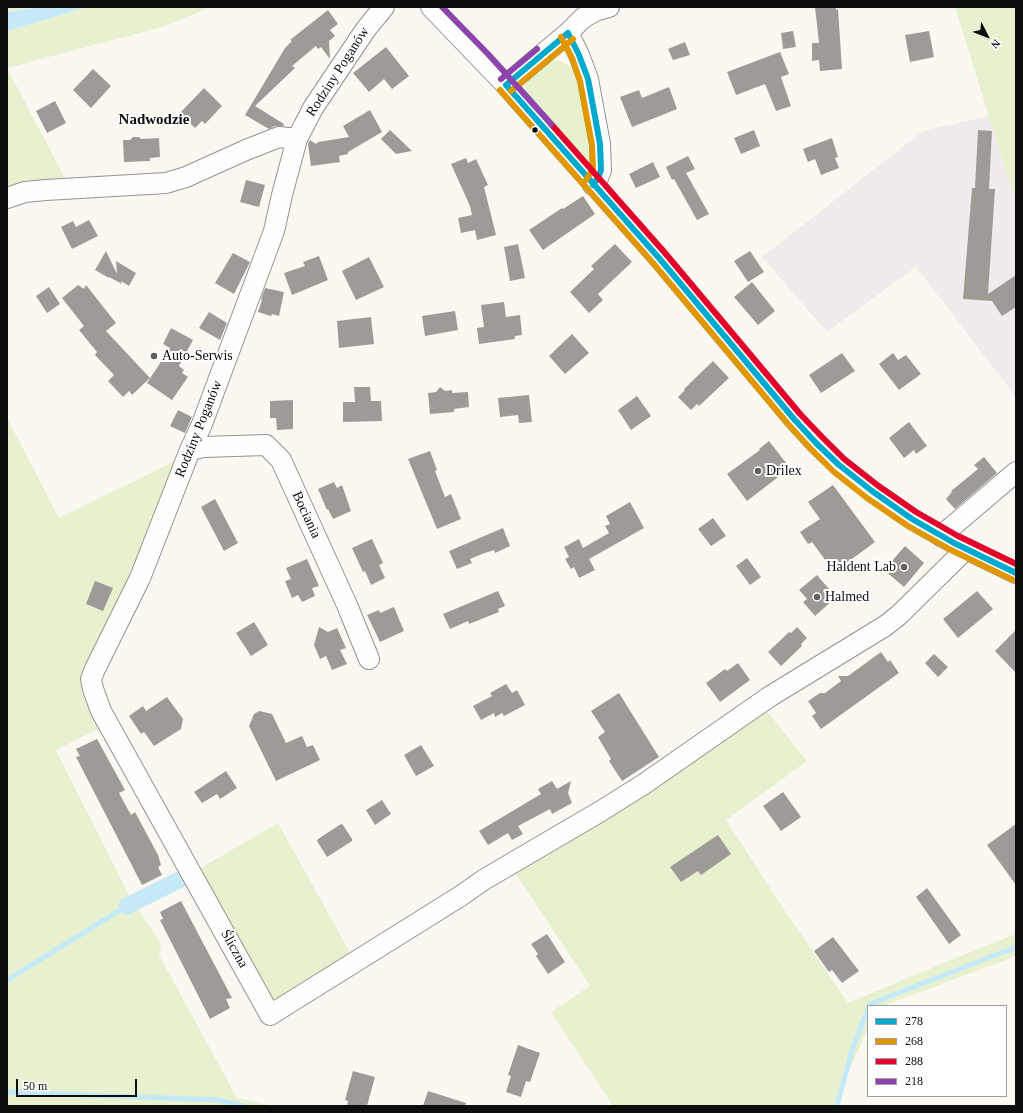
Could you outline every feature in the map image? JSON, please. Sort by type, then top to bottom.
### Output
[{"type":"street","name":"Rodziny Poganów","points":[[93,688],[91,679],[140,578],[190,450],[202,424],[274,231],[297,139],[313,108],[366,29],[384,7]]},
{"type":"street","points":[[431,7],[506,85],[659,258],[790,415],[816,443],[839,465],[872,491],[912,519],[966,549],[1016,573]]},
{"type":"street","points":[[506,85],[568,33],[583,18],[595,11],[609,7]]},
{"type":"street","points":[[568,33],[579,55],[588,79],[600,144],[601,170],[593,185]]},
{"type":"street","points":[[7,198],[25,192],[46,190],[166,183],[186,177],[279,137],[297,139]]},
{"type":"street","name":"Bociania","points":[[190,450],[203,447],[266,445],[280,460],[369,659]]},
{"type":"street","points":[[941,536],[1016,472]]},
{"type":"street","name":"Śliczna","points":[[93,688],[101,711],[270,1015],[459,897],[485,879],[632,791],[769,698],[885,626],[899,615],[966,549]]},
{"type":"shaded area","points":[[989,116],[1012,191],[1016,192],[1016,397],[916,267],[827,332],[762,257],[923,131]]},
{"type":"green space","points":[[7,7],[40,7],[7,12]]},
{"type":"green space","points":[[88,7],[211,7],[162,27],[7,68],[7,31]]},
{"type":"green space","points":[[955,7],[1016,7],[1016,192],[1012,191]]},
{"type":"green space","points":[[558,60],[574,70],[589,107],[592,163],[588,164],[526,95],[525,85],[528,75],[548,61]]},
{"type":"green space","points":[[7,68],[66,180],[7,193]]},
{"type":"green space","points":[[7,418],[59,518],[177,460],[135,576],[85,682],[105,726],[56,750],[130,897],[161,944],[159,955],[237,1098],[274,1106],[7,1106]]},
{"type":"green space","points":[[765,709],[807,761],[726,820],[781,905],[848,1003],[1016,934],[1016,956],[886,1005],[867,1005],[867,1029],[834,1106],[613,1106],[551,1012],[590,986],[512,868]]},
{"type":"green space","points":[[278,823],[351,954],[281,998],[258,1010],[187,876]]},
{"type":"water","points":[[40,7],[88,7],[7,31],[7,12]]},
{"type":"building","points":[[815,7],[836,7],[836,10],[838,9],[842,69],[820,71],[819,60],[812,61],[812,43],[819,43]]},
{"type":"building","points":[[328,10],[338,24],[330,30],[335,36],[329,41],[330,59],[321,47],[318,49],[316,46],[292,66],[295,68],[255,106],[284,124],[283,126],[275,126],[269,129],[245,115],[285,48],[292,41],[290,40]]},
{"type":"building","points":[[793,31],[796,47],[783,49],[781,33]]},
{"type":"building","points":[[929,31],[934,57],[910,62],[905,35]]},
{"type":"building","points":[[685,42],[690,55],[673,60],[668,49]]},
{"type":"building","points":[[386,47],[409,76],[392,89],[384,79],[369,92],[353,73]]},
{"type":"building","points":[[780,52],[789,74],[781,77],[791,106],[776,111],[765,84],[736,95],[727,72]]},
{"type":"building","points":[[93,69],[111,86],[91,108],[73,90]]},
{"type":"building","points":[[669,87],[677,109],[632,127],[620,97],[639,90],[642,98]]},
{"type":"building","points":[[204,88],[222,106],[205,124],[202,121],[195,128],[180,113]]},
{"type":"building","points":[[55,101],[66,123],[47,133],[36,111]]},
{"type":"building","points":[[370,110],[382,132],[348,152],[348,154],[339,156],[340,162],[311,166],[308,144],[310,140],[316,144],[318,142],[349,137],[343,126]]},
{"type":"building","points":[[390,130],[412,151],[396,154],[381,139]]},
{"type":"building","points":[[754,130],[760,146],[741,154],[734,138]]},
{"type":"building","points":[[978,130],[992,131],[989,189],[995,189],[988,294],[1016,275],[1016,307],[1002,316],[992,301],[963,299],[972,188],[975,188]]},
{"type":"building","points":[[133,137],[139,137],[141,139],[159,138],[160,157],[150,158],[150,161],[124,162],[123,140],[130,140]]},
{"type":"building","points":[[832,138],[838,157],[835,158],[839,168],[821,175],[815,159],[808,162],[803,149]]},
{"type":"building","points":[[688,156],[695,169],[686,173],[709,214],[697,220],[674,179],[672,180],[666,167]]},
{"type":"building","points":[[466,158],[468,163],[476,159],[488,185],[484,187],[496,235],[477,240],[475,230],[461,233],[458,218],[472,215],[470,206],[451,164]]},
{"type":"building","points":[[653,162],[660,177],[636,188],[629,174]]},
{"type":"building","points":[[246,180],[265,185],[259,207],[240,202]]},
{"type":"building","points":[[583,196],[595,214],[543,250],[529,230]]},
{"type":"building","points":[[89,220],[98,236],[72,249],[61,227],[73,221],[76,227]]},
{"type":"building","points":[[518,244],[525,278],[510,281],[504,247]]},
{"type":"building","points":[[615,244],[632,262],[598,294],[603,300],[589,313],[570,292],[594,269],[591,266]]},
{"type":"building","points":[[106,251],[117,274],[116,261],[136,273],[129,286],[121,281],[122,284],[109,278],[95,270]]},
{"type":"building","points":[[750,251],[764,272],[748,282],[734,261]]},
{"type":"building","points":[[233,253],[250,262],[234,294],[215,283]]},
{"type":"building","points":[[319,256],[328,280],[292,295],[284,273],[305,266],[303,262]]},
{"type":"building","points":[[369,257],[384,287],[356,300],[342,271]]},
{"type":"building","points":[[752,282],[775,311],[758,325],[734,297]]},
{"type":"building","points":[[78,285],[84,289],[86,285],[116,323],[106,331],[150,378],[132,395],[129,391],[123,397],[108,381],[114,375],[95,355],[97,352],[79,330],[84,326],[62,298]]},
{"type":"building","points":[[49,287],[60,304],[47,313],[36,296]]},
{"type":"building","points":[[265,288],[284,292],[279,316],[272,314],[271,316],[258,312]]},
{"type":"building","points":[[504,302],[506,317],[520,315],[522,335],[515,336],[515,339],[479,344],[477,328],[484,327],[481,305]]},
{"type":"building","points":[[455,311],[458,330],[425,336],[422,316]]},
{"type":"building","points":[[209,312],[227,323],[220,340],[199,328]]},
{"type":"building","points":[[371,317],[374,344],[339,348],[337,321]]},
{"type":"building","points":[[171,328],[193,340],[179,366],[184,370],[182,373],[188,377],[172,400],[147,383],[170,348],[163,344]]},
{"type":"building","points":[[572,334],[589,353],[565,374],[549,356]]},
{"type":"building","points":[[842,353],[855,371],[821,393],[809,375]]},
{"type":"building","points":[[893,353],[898,360],[906,355],[921,374],[899,390],[879,364]]},
{"type":"building","points":[[713,361],[729,378],[699,406],[697,404],[691,410],[678,397],[685,390],[684,389]]},
{"type":"building","points":[[354,387],[370,387],[371,401],[381,401],[382,421],[343,422],[343,402],[355,402]]},
{"type":"building","points":[[440,387],[445,391],[452,390],[452,393],[468,392],[469,407],[454,409],[454,412],[430,414],[428,393],[436,392]]},
{"type":"building","points":[[529,395],[532,422],[519,423],[518,415],[500,417],[498,398]]},
{"type":"building","points":[[637,396],[651,416],[631,430],[618,410]]},
{"type":"building","points":[[293,400],[293,429],[277,430],[276,418],[270,418],[270,401]]},
{"type":"building","points":[[178,410],[192,417],[185,433],[170,426]]},
{"type":"building","points":[[909,422],[927,446],[916,454],[914,450],[904,458],[889,438]]},
{"type":"building","name":"Drilex","points":[[769,441],[790,468],[747,501],[727,474],[760,450],[759,449]]},
{"type":"building","points":[[430,451],[437,470],[435,471],[445,497],[451,494],[461,519],[437,529],[408,459]]},
{"type":"building","points":[[984,457],[997,473],[955,509],[946,499],[952,492],[951,491],[978,469],[974,465]]},
{"type":"building","points":[[334,482],[337,488],[342,485],[351,511],[333,519],[328,509],[327,510],[318,489]]},
{"type":"building","points":[[833,485],[875,542],[834,572],[812,542],[808,544],[800,532],[820,519],[808,502]]},
{"type":"building","points":[[215,499],[238,543],[224,551],[201,507]]},
{"type":"building","points":[[630,502],[644,528],[589,559],[595,570],[579,578],[574,567],[571,569],[565,559],[569,557],[564,547],[579,539],[583,548],[609,533],[605,526],[610,524],[606,516]]},
{"type":"building","points":[[713,518],[726,536],[711,546],[698,529]]},
{"type":"building","points":[[503,528],[510,546],[495,553],[494,550],[470,559],[472,563],[457,569],[449,551]]},
{"type":"building","points":[[372,539],[383,563],[379,565],[385,578],[371,585],[352,548]]},
{"type":"building","name":"Haldent Lab","points":[[905,546],[924,563],[904,587],[884,570]]},
{"type":"building","points":[[747,558],[761,577],[750,585],[736,566]]},
{"type":"building","points":[[307,559],[319,586],[312,588],[315,596],[302,602],[298,595],[292,598],[285,581],[291,579],[286,568]]},
{"type":"building","name":"Halmed","points":[[817,575],[829,589],[828,596],[833,600],[815,616],[803,602],[807,599],[799,590]]},
{"type":"building","points":[[95,581],[113,588],[103,611],[86,604]]},
{"type":"building","points":[[498,591],[505,606],[498,609],[499,612],[469,624],[468,621],[450,629],[443,614]]},
{"type":"building","points":[[977,591],[993,609],[958,638],[943,619]]},
{"type":"building","points":[[394,607],[404,631],[380,642],[367,615],[379,610],[380,613]]},
{"type":"building","points":[[254,622],[268,645],[251,656],[236,633]]},
{"type":"building","points":[[319,627],[328,632],[337,628],[346,648],[340,650],[347,664],[332,670],[326,656],[320,659],[314,645]]},
{"type":"building","points":[[797,627],[807,638],[801,644],[802,646],[781,666],[768,652],[789,632],[791,633]]},
{"type":"building","points":[[1016,630],[1016,673],[995,651]]},
{"type":"building","points":[[881,652],[888,662],[890,660],[899,673],[821,729],[812,716],[816,713],[808,701],[820,693],[825,693],[841,681],[838,676],[848,676]]},
{"type":"building","points":[[934,654],[948,667],[938,677],[925,663]]},
{"type":"building","points":[[738,663],[750,680],[720,702],[706,683],[725,669],[727,671]]},
{"type":"building","points":[[506,684],[512,693],[517,690],[525,705],[504,716],[502,713],[495,717],[494,713],[481,720],[473,706],[492,696],[490,693]]},
{"type":"building","points":[[619,693],[659,757],[622,781],[609,761],[611,759],[598,737],[605,732],[591,711]]},
{"type":"building","points":[[167,697],[183,719],[181,729],[154,746],[144,732],[141,734],[129,716],[143,706],[146,711]]},
{"type":"building","points":[[259,711],[272,714],[286,743],[302,736],[307,747],[313,745],[320,760],[276,781],[249,726],[254,714]]},
{"type":"building","points":[[97,739],[125,790],[119,793],[131,815],[135,812],[158,855],[161,865],[158,867],[162,875],[142,885],[76,757],[80,756],[76,749]]},
{"type":"building","points":[[421,745],[434,766],[416,776],[404,755]]},
{"type":"building","points":[[226,771],[237,788],[220,799],[217,794],[202,803],[194,792]]},
{"type":"building","points":[[552,781],[557,789],[571,781],[568,793],[572,803],[552,814],[550,809],[518,826],[523,834],[512,840],[508,833],[488,845],[479,831],[541,794],[538,789]]},
{"type":"building","points":[[783,792],[801,817],[781,831],[763,806]]},
{"type":"building","points":[[382,800],[391,814],[375,825],[366,810]]},
{"type":"building","points":[[341,824],[352,841],[327,857],[317,841]]},
{"type":"building","points":[[1016,824],[1016,885],[987,845]]},
{"type":"building","points":[[718,835],[731,854],[701,875],[698,871],[681,882],[670,867]]},
{"type":"building","points":[[927,888],[961,935],[949,944],[916,897]]},
{"type":"building","points":[[181,901],[232,998],[226,999],[230,1008],[210,1019],[160,920],[163,919],[160,912]]},
{"type":"building","points":[[547,934],[565,962],[548,974],[536,956],[538,954],[531,944]]},
{"type":"building","points":[[833,937],[859,971],[842,983],[832,970],[829,972],[814,951]]},
{"type":"building","points":[[518,1045],[540,1053],[530,1082],[526,1081],[521,1097],[506,1092],[511,1076],[508,1075]]},
{"type":"building","points":[[353,1071],[375,1077],[367,1106],[347,1106],[348,1101],[345,1100]]},
{"type":"building","points":[[428,1091],[466,1103],[465,1106],[423,1106]]},
{"type":"waterway","points":[[127,906],[187,876]]},
{"type":"waterway","points":[[7,980],[127,906]]},
{"type":"waterway","points":[[870,1005],[1016,947]]},
{"type":"waterway","points":[[837,1106],[852,1050],[867,1012]]},
{"type":"waterway","points":[[7,1092],[219,1100],[243,1106]]},
{"type":"transit line","name":"218","points":[[442,7],[488,54],[551,124]]},
{"type":"transit line","name":"278","points":[[568,33],[579,55],[588,79],[600,144],[601,170],[593,185]]},
{"type":"transit line","name":"278","points":[[506,85],[568,33]]},
{"type":"transit line","name":"268","points":[[561,37],[572,58],[580,81],[592,145],[593,169],[586,180]]},
{"type":"transit line","name":"268","points":[[511,91],[573,39]]},
{"type":"transit line","name":"218","points":[[501,79],[537,49]]},
{"type":"transit line","name":"278","points":[[506,85],[659,258],[794,419],[816,443],[839,465],[872,491],[912,519],[954,543],[1016,573]]},
{"type":"transit line","name":"268","points":[[500,90],[653,263],[788,424],[833,471],[867,498],[908,526],[951,550],[1013,580]]},
{"type":"transit line","name":"288","points":[[551,124],[665,253],[800,414],[844,459],[877,485],[916,512],[958,536],[1016,564]]},
{"type":"place","name":"Auto-Serwis","points":[[154,356]]},
{"type":"place","name":"Drilex","points":[[758,471]]},
{"type":"place","name":"Haldent Lab","points":[[904,567]]},
{"type":"place","name":"Halmed","points":[[817,597]]},
{"type":"district","name":"Nadwodzie","points":[[154,120]]}]
